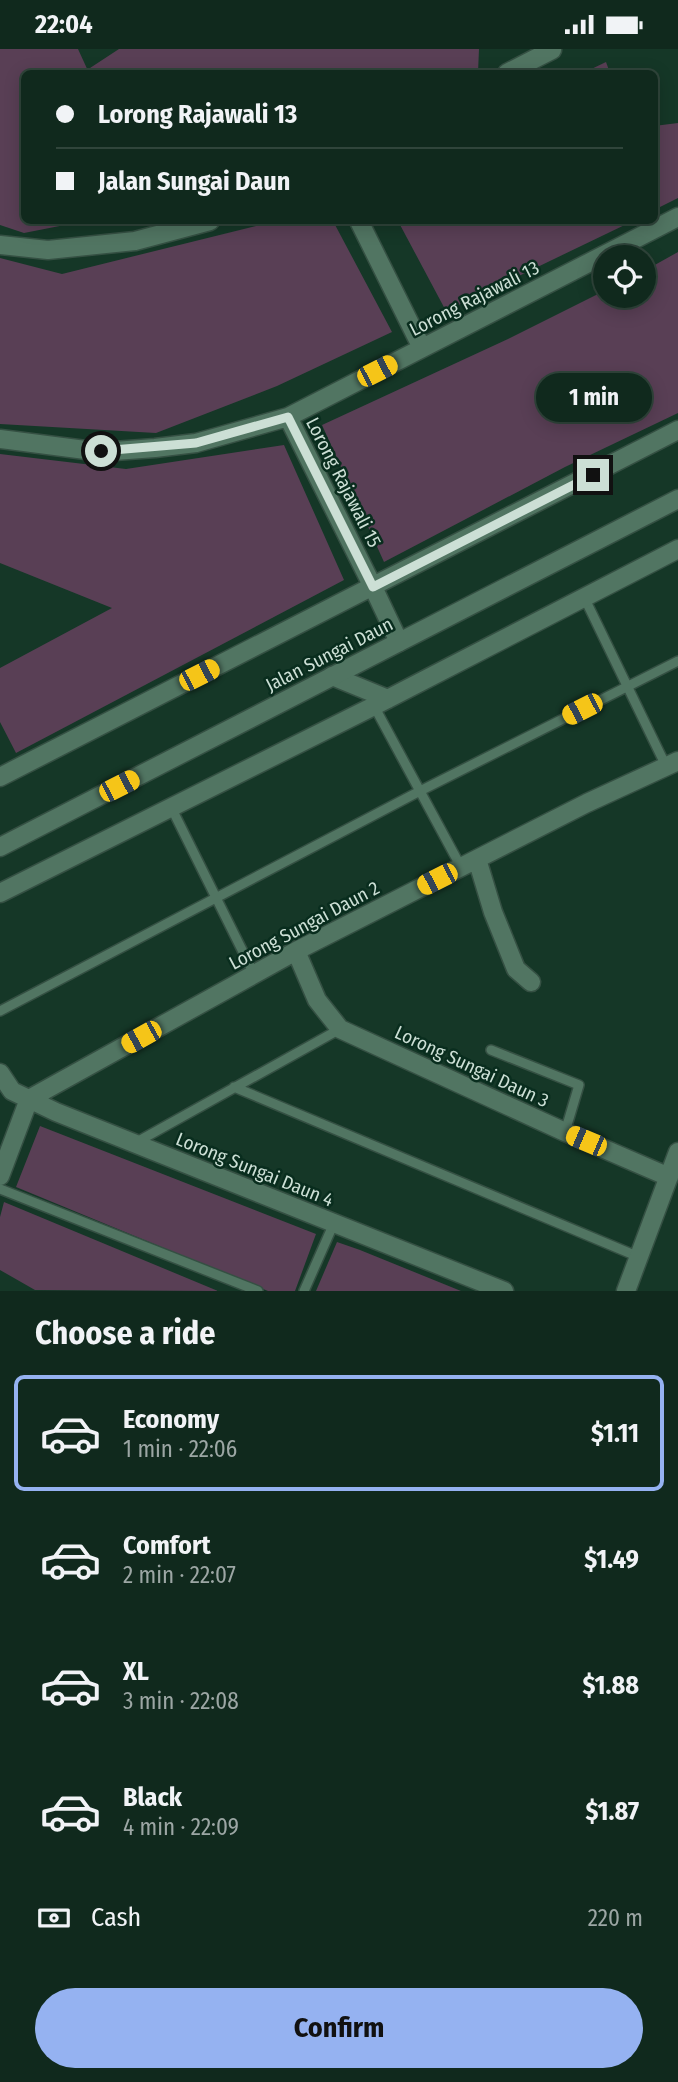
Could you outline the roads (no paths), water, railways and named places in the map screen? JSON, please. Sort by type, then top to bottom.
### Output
[{"type":"street","points":[[512,70],[552,50]]},
{"type":"street","name":"Lorong Rajawali 13","points":[[0,439],[101,451],[155,448],[196,443],[288,417],[678,217]]},
{"type":"street","points":[[0,245],[48,250],[135,241],[199,224]]},
{"type":"street","points":[[360,224],[422,348]]},
{"type":"street","name":"Lorong Rajawali 15","points":[[288,417],[399,642]]},
{"type":"street","name":"Jalan Sungai Daun","points":[[0,777],[678,431]]},
{"type":"street","name":"Jalan Sungai Daun","points":[[0,847],[678,499]]},
{"type":"street","points":[[0,893],[678,549]]},
{"type":"street","points":[[332,676],[381,702]]},
{"type":"street","name":"Lorong Sungai Daun 2","points":[[29,1099],[296,951],[587,803],[672,763]]},
{"type":"street","points":[[469,863],[516,969],[531,982]]},
{"type":"street","name":"Lorong Sungai Daun 3","points":[[296,951],[317,1000],[340,1029],[669,1177]]},
{"type":"street","name":"Lorong Sungai Daun 4","points":[[0,1073],[12,1091],[29,1099],[504,1291]]},
{"type":"street","points":[[0,1176],[29,1099]]},
{"type":"street","points":[[626,1291],[678,1152]]},
{"type":"lane","points":[[584,597],[672,763]]},
{"type":"lane","points":[[0,1011],[420,791],[678,661]]},
{"type":"lane","points":[[381,702],[420,791],[469,863]]},
{"type":"lane","points":[[171,807],[254,974]]},
{"type":"lane","points":[[135,1143],[340,1029]]},
{"type":"lane","points":[[491,1050],[579,1085],[565,1132]]},
{"type":"lane","points":[[234,1087],[639,1257]]},
{"type":"lane","points":[[0,1189],[258,1291]]},
{"type":"lane","points":[[304,1291],[334,1223]]}]
